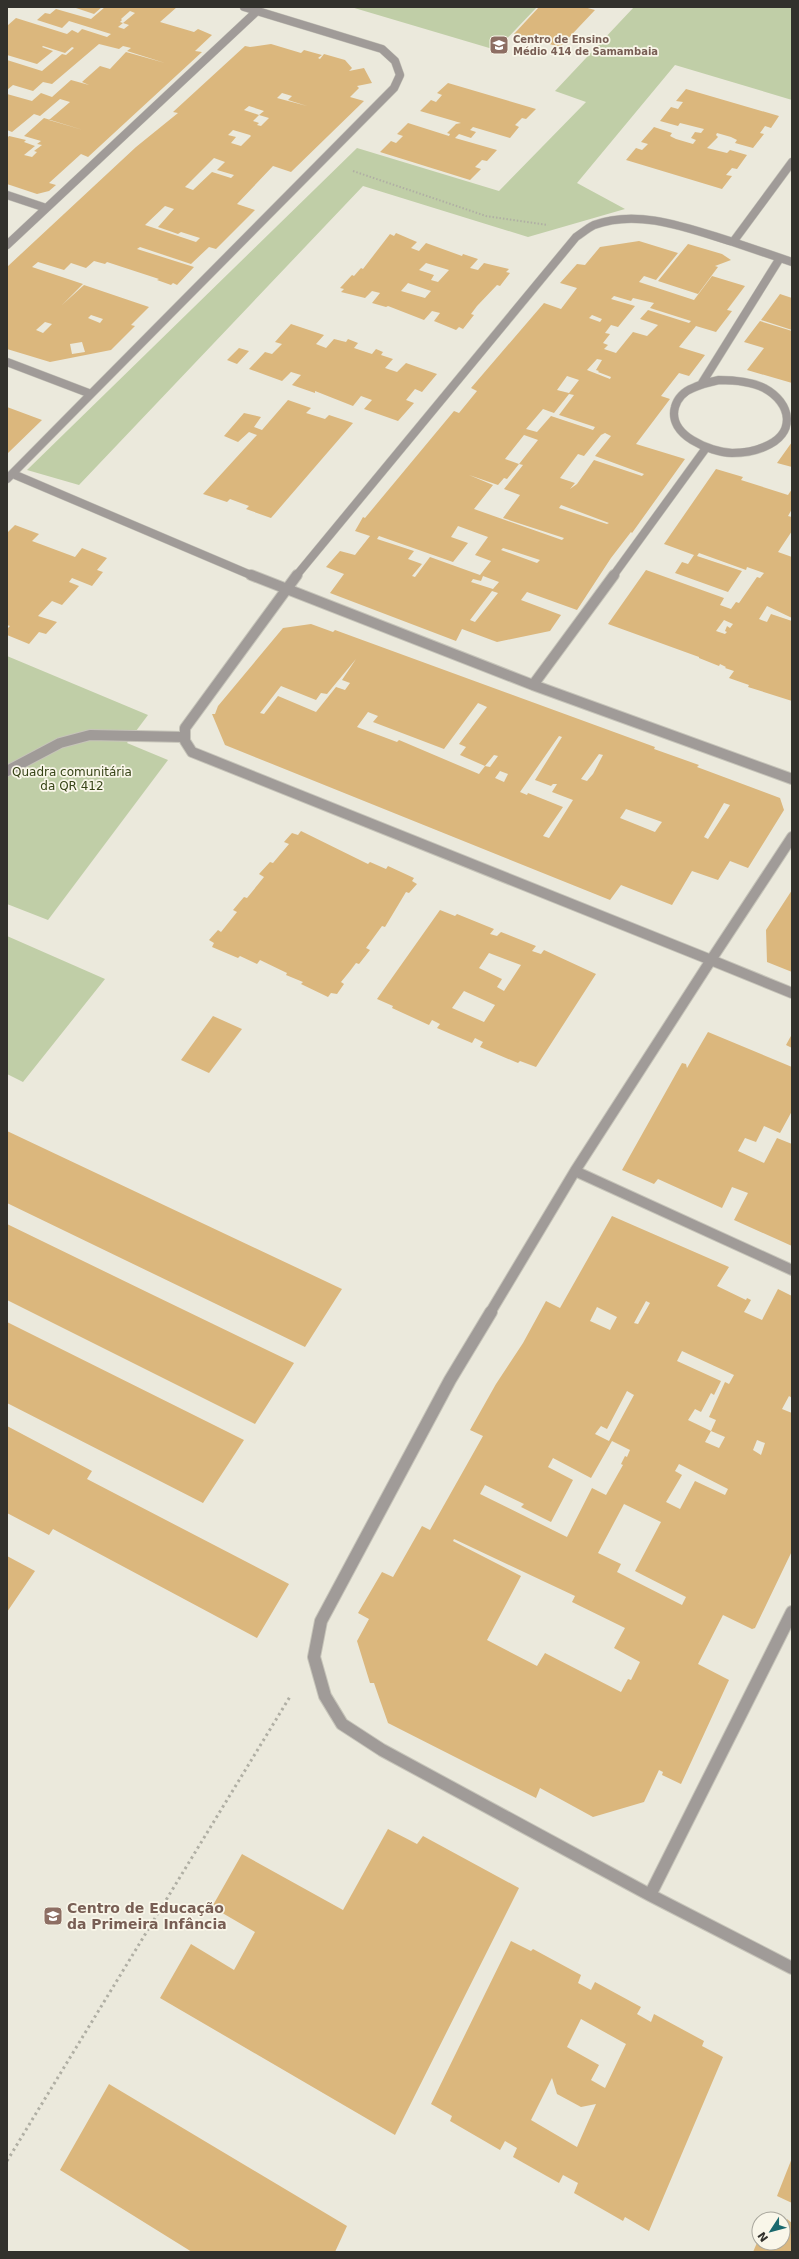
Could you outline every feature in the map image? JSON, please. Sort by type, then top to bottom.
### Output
[{"type":"street","points":[[244,7],[382,49],[395,61],[400,75],[394,88],[10,476],[285,589],[532,685],[792,779]]},
{"type":"street","points":[[7,245],[257,11]]},
{"type":"street","points":[[733,242],[792,162]]},
{"type":"street","points":[[7,195],[46,208]]},
{"type":"street","points":[[792,262],[733,242],[649,220],[625,218],[607,221],[584,230],[285,589],[184,728],[183,737],[185,745],[192,752],[792,993]]},
{"type":"street","points":[[702,383],[780,258]]},
{"type":"street","points":[[7,362],[91,394]]},
{"type":"street","points":[[736,380],[767,390],[779,399],[783,405],[786,411],[788,425],[780,437],[767,447],[748,452],[723,452],[706,448],[692,441],[680,432],[674,421],[673,410],[677,398],[688,389],[702,383],[736,380]]},
{"type":"street","points":[[532,685],[706,448]]},
{"type":"street","points":[[7,771],[60,743],[90,735],[183,737]]},
{"type":"street","points":[[792,837],[575,1170],[450,1380],[321,1621],[314,1657],[325,1696],[342,1724],[382,1750],[650,1895],[792,1968]]},
{"type":"street","points":[[575,1170],[792,1270]]},
{"type":"street","points":[[650,1895],[792,1612]]},
{"type":"path","points":[[322,161],[486,216],[584,230]]},
{"type":"path","points":[[7,2161],[314,1657]]},
{"type":"green space","points":[[351,7],[537,7],[496,50]]},
{"type":"green space","points":[[634,7],[792,7],[792,100],[675,65],[577,183],[625,209],[528,237],[363,186],[79,485],[27,470],[357,148],[499,191],[586,102],[555,91]]},
{"type":"green space","name":"Quadra comunitária da QR 412","points":[[7,656],[148,715],[127,743],[168,760],[48,920],[7,904]]},
{"type":"green space","points":[[7,936],[105,979],[23,1082],[7,1074]]},
{"type":"building","points":[[73,7],[102,7],[94,14]]},
{"type":"building","points":[[105,7],[177,7],[160,22],[194,32],[198,29],[212,35],[195,51],[202,52],[88,157],[81,154],[49,183],[56,185],[49,191],[37,194],[7,184],[7,138],[9,136],[26,140],[24,142],[35,146],[24,155],[32,157],[37,152],[34,151],[42,145],[37,144],[41,141],[24,136],[44,118],[49,120],[70,102],[60,99],[40,116],[34,114],[12,132],[7,130],[7,94],[32,101],[41,93],[52,97],[71,80],[89,85],[82,82],[100,66],[110,69],[126,52],[165,63],[127,51],[131,48],[123,46],[119,49],[99,44],[52,84],[43,82],[33,91],[13,85],[7,90],[7,60],[42,71],[62,54],[66,55],[74,48],[72,47],[65,53],[43,46],[42,47],[53,51],[37,64],[7,55],[7,26],[16,18],[67,34],[72,30],[78,33],[82,29],[107,37],[111,34],[69,21],[62,28],[37,20],[45,13],[50,14],[56,9],[91,19]],"holes":[[[130,11],[135,13],[123,23],[120,22],[122,20],[121,19]],[[123,23],[129,25],[124,29],[118,27]]]},
{"type":"building","points":[[539,7],[584,7],[595,10],[560,47],[514,34]]},
{"type":"building","points":[[271,44],[301,53],[304,50],[322,55],[318,58],[320,59],[324,54],[345,60],[352,68],[349,71],[364,68],[372,83],[357,86],[359,88],[350,97],[364,101],[291,172],[273,166],[237,204],[255,210],[216,249],[209,247],[191,264],[140,247],[137,249],[194,267],[177,285],[173,283],[171,285],[157,280],[159,279],[107,262],[105,264],[94,261],[86,268],[71,263],[64,270],[38,262],[32,267],[83,284],[62,305],[84,285],[149,307],[131,325],[135,326],[111,350],[50,362],[7,349],[7,267],[136,147],[178,113],[173,112],[245,46],[250,47]],"holes":[[[282,93],[292,96],[288,100],[307,106],[277,98]],[[249,106],[264,111],[259,115],[244,110]],[[259,115],[269,118],[261,126],[257,125],[259,123],[253,121]],[[233,130],[251,136],[241,146],[231,143],[236,137],[228,135]],[[214,158],[225,162],[217,170],[234,175],[231,178],[212,172],[193,190],[185,187]],[[165,206],[174,209],[158,227],[178,234],[181,232],[200,238],[196,242],[145,225]],[[91,315],[103,319],[100,323],[88,318]],[[45,322],[52,324],[43,333],[36,330]],[[82,342],[85,352],[72,354],[70,344]]]},
{"type":"building","points":[[448,83],[536,109],[526,119],[522,118],[515,125],[519,127],[510,138],[473,127],[470,130],[476,132],[471,138],[459,134],[455,138],[497,150],[487,161],[482,160],[475,167],[481,169],[470,180],[380,152],[391,141],[396,143],[403,136],[397,134],[408,123],[449,136],[450,134],[447,133],[456,124],[461,123],[420,111],[431,100],[436,102],[442,95],[437,93]]},
{"type":"building","points":[[686,89],[779,116],[771,128],[765,126],[760,133],[764,134],[753,148],[735,143],[737,140],[717,133],[716,135],[718,137],[707,148],[727,153],[730,150],[747,155],[737,169],[732,168],[726,175],[732,176],[722,189],[626,160],[636,148],[642,150],[648,144],[641,142],[654,127],[672,133],[670,136],[676,139],[693,144],[696,140],[691,138],[695,132],[701,133],[704,129],[680,123],[678,126],[660,121],[671,107],[678,109],[683,102],[676,101]]},
{"type":"building","points":[[396,233],[417,242],[411,248],[419,251],[426,243],[462,256],[463,254],[478,259],[470,268],[478,270],[484,263],[509,269],[506,272],[510,273],[500,286],[497,285],[477,306],[471,314],[474,315],[463,329],[459,327],[456,330],[434,321],[440,313],[432,311],[424,320],[388,306],[386,307],[372,303],[380,293],[372,291],[365,298],[341,292],[344,289],[340,288],[352,275],[354,276],[361,268],[363,269],[390,234],[394,236]],"holes":[[[426,263],[449,270],[438,282],[431,280],[434,275],[419,270]],[[408,283],[431,291],[425,298],[401,291]]]},
{"type":"building","points":[[639,241],[678,253],[656,280],[644,276],[639,282],[694,300],[712,276],[745,286],[727,310],[732,311],[716,332],[696,326],[679,347],[705,355],[689,376],[679,373],[661,396],[670,399],[636,444],[685,459],[632,533],[631,532],[611,558],[577,610],[527,592],[521,600],[561,615],[550,631],[497,642],[462,629],[456,641],[330,593],[344,574],[326,567],[340,551],[355,555],[370,536],[355,531],[363,517],[365,518],[454,411],[459,413],[477,391],[471,388],[544,303],[561,309],[577,288],[560,283],[577,264],[585,265],[600,247]],"holes":[[[614,296],[631,301],[633,298],[654,303],[650,308],[691,321],[689,323],[648,310],[640,319],[658,325],[647,336],[633,332],[616,353],[604,349],[608,345],[603,343],[610,334],[605,333],[611,325],[618,327],[635,306],[611,299]],[[592,315],[602,319],[600,322],[589,318]],[[597,359],[602,360],[596,370],[611,377],[610,379],[587,370]],[[567,376],[579,380],[569,393],[557,390]],[[569,394],[574,395],[559,415],[595,427],[593,430],[551,416],[537,432],[526,429],[543,409],[554,413]],[[605,433],[611,436],[595,456],[644,474],[642,476],[594,460],[577,484],[570,489],[575,483],[560,478],[578,454],[584,456],[601,435]],[[524,435],[538,440],[519,464],[505,459]],[[519,464],[523,465],[504,489],[520,495],[503,518],[564,538],[562,540],[474,509],[493,485],[469,475],[498,485],[504,478],[507,479]],[[561,505],[609,523],[607,524],[559,508]],[[458,526],[488,537],[475,555],[491,561],[480,575],[430,557],[415,577],[412,576],[422,564],[408,559],[414,551],[377,539],[379,536],[453,562],[468,543],[451,537]],[[503,548],[540,560],[537,563],[501,550]],[[483,576],[499,582],[493,589],[471,582],[473,579],[481,581]],[[492,591],[498,593],[475,622],[470,620]]]},
{"type":"building","points":[[688,244],[722,254],[731,260],[715,266],[718,267],[698,294],[658,281]]},
{"type":"building","points":[[780,294],[792,298],[792,330],[761,320]]},
{"type":"building","points":[[760,321],[792,331],[792,383],[747,370],[764,348],[744,342]]},
{"type":"building","points":[[291,324],[324,335],[316,344],[326,348],[334,339],[346,342],[348,339],[358,343],[354,348],[372,354],[376,349],[383,352],[381,355],[393,359],[385,368],[397,372],[406,363],[437,374],[422,392],[415,389],[406,400],[414,403],[398,421],[364,409],[372,400],[361,396],[353,406],[315,391],[315,393],[292,385],[301,375],[291,372],[282,381],[249,369],[265,352],[272,354],[282,344],[275,342]]},
{"type":"building","points":[[239,348],[249,351],[237,364],[227,360]]},
{"type":"building","points":[[288,400],[311,408],[306,413],[325,419],[329,415],[353,423],[271,518],[246,509],[249,506],[230,499],[227,502],[203,494],[257,435],[249,432],[238,442],[224,436],[244,413],[261,417],[254,427],[262,430]]},
{"type":"building","points":[[7,407],[42,420],[7,454]]},
{"type":"building","points":[[792,442],[792,467],[777,463]]},
{"type":"building","points":[[716,469],[743,477],[741,480],[788,495],[792,489],[792,509],[788,516],[792,517],[792,531],[778,552],[792,557],[792,618],[767,606],[759,619],[767,622],[771,614],[792,621],[792,701],[748,687],[749,685],[729,678],[734,671],[725,668],[726,667],[720,664],[719,666],[699,657],[608,624],[646,570],[724,598],[720,605],[731,609],[736,602],[739,603],[757,577],[760,578],[764,573],[747,567],[746,570],[699,553],[697,556],[742,571],[728,592],[675,573],[682,562],[688,564],[694,555],[664,544]],"holes":[[[724,620],[733,624],[730,628],[727,626],[725,631],[727,632],[725,634],[716,631]]]},
{"type":"building","points":[[15,525],[39,534],[32,541],[75,557],[82,548],[107,558],[97,570],[103,572],[92,586],[72,578],[69,582],[79,586],[62,605],[52,601],[38,616],[57,622],[46,634],[39,632],[29,644],[7,635],[7,629],[10,626],[7,625],[7,533]]},
{"type":"building","points":[[311,624],[333,632],[335,630],[655,747],[654,749],[699,765],[697,767],[780,798],[784,810],[748,868],[730,861],[718,880],[692,871],[672,905],[621,885],[610,900],[225,745],[212,714],[215,714],[218,706],[283,628]],"holes":[[[356,659],[342,680],[350,683],[345,690],[336,687],[316,712],[278,696],[264,714],[260,713],[281,686],[316,700],[321,693],[327,694]],[[478,703],[487,707],[459,744],[466,747],[460,755],[485,766],[479,774],[399,740],[397,742],[357,727],[368,712],[378,716],[373,722],[444,749]],[[559,736],[562,737],[535,780],[551,786],[553,784],[557,784],[552,792],[573,800],[549,838],[543,836],[563,807],[528,793],[527,795],[520,792]],[[599,754],[603,755],[593,774],[587,781],[581,779]],[[494,755],[498,756],[490,767],[485,766]],[[500,771],[508,774],[504,782],[495,778]],[[724,803],[730,805],[708,839],[704,837]],[[626,809],[662,822],[655,832],[620,818]]]},
{"type":"building","points":[[301,831],[368,864],[370,862],[386,869],[388,866],[414,878],[412,881],[417,884],[409,893],[406,892],[385,927],[382,926],[366,948],[370,950],[359,964],[356,963],[341,982],[344,984],[337,994],[331,993],[328,997],[301,984],[303,982],[286,975],[287,973],[260,960],[257,964],[240,956],[238,958],[212,947],[214,943],[209,940],[218,930],[221,932],[237,912],[233,910],[244,897],[247,898],[264,877],[259,874],[270,862],[273,863],[289,844],[284,842],[292,833],[298,835]]},
{"type":"building","points":[[792,890],[792,972],[767,962],[766,930]]},
{"type":"building","points":[[440,910],[455,916],[457,914],[494,929],[490,934],[497,936],[501,932],[536,946],[532,951],[541,954],[544,950],[596,974],[536,1067],[520,1061],[518,1063],[480,1047],[483,1042],[475,1038],[472,1043],[437,1028],[440,1024],[432,1020],[429,1025],[392,1008],[393,1006],[377,999]],"holes":[[[489,953],[521,965],[504,991],[497,987],[502,979],[479,968]],[[464,991],[495,1005],[484,1022],[452,1008]]]},
{"type":"building","points":[[213,1016],[242,1029],[209,1073],[181,1060]]},
{"type":"building","points":[[708,1032],[792,1067],[792,1111],[780,1133],[764,1126],[756,1142],[745,1138],[738,1151],[764,1163],[777,1138],[792,1144],[792,1246],[734,1220],[748,1193],[732,1187],[722,1208],[658,1179],[654,1184],[622,1170],[682,1063],[686,1064],[687,1068]]},
{"type":"building","points":[[792,1034],[792,1048],[786,1045]]},
{"type":"building","points":[[7,1131],[342,1289],[305,1347],[7,1203]]},
{"type":"building","points":[[612,1216],[729,1267],[717,1286],[746,1300],[747,1298],[751,1300],[744,1312],[762,1320],[778,1289],[792,1296],[792,1398],[789,1396],[782,1409],[792,1413],[792,1551],[755,1628],[752,1629],[723,1615],[698,1664],[729,1680],[681,1784],[662,1775],[663,1772],[659,1770],[644,1802],[593,1817],[540,1788],[536,1798],[388,1723],[374,1683],[370,1683],[357,1641],[369,1619],[358,1613],[382,1572],[393,1577],[422,1526],[430,1530],[483,1436],[470,1430],[496,1384],[523,1343],[546,1301],[560,1308]],"holes":[[[646,1301],[650,1303],[638,1324],[634,1323]],[[597,1307],[617,1317],[610,1330],[590,1321]],[[682,1351],[734,1375],[729,1384],[725,1382],[709,1417],[716,1420],[711,1431],[688,1420],[695,1409],[701,1412],[711,1393],[714,1395],[721,1381],[677,1361]],[[627,1391],[634,1395],[609,1441],[595,1434],[601,1426],[607,1429]],[[711,1431],[725,1437],[719,1448],[705,1442]],[[757,1440],[765,1443],[761,1455],[753,1450]],[[612,1441],[630,1450],[627,1457],[625,1456],[621,1464],[623,1465],[606,1495],[592,1488],[567,1537],[480,1494],[485,1485],[524,1504],[521,1507],[551,1522],[573,1480],[548,1467],[553,1458],[591,1478]],[[679,1464],[728,1489],[725,1495],[695,1481],[680,1509],[666,1502],[682,1475],[675,1471]],[[624,1504],[661,1522],[635,1571],[686,1597],[682,1605],[617,1572],[621,1564],[598,1553]],[[454,1539],[575,1596],[572,1602],[625,1628],[614,1648],[640,1662],[631,1680],[628,1679],[621,1692],[545,1653],[537,1666],[487,1640],[521,1576],[453,1541]]]},
{"type":"building","points":[[7,1224],[294,1363],[255,1424],[7,1300]]},
{"type":"building","points":[[7,1322],[244,1440],[203,1503],[7,1403]]},
{"type":"building","points":[[7,1426],[92,1471],[87,1479],[289,1584],[257,1638],[53,1529],[49,1535],[7,1513]]},
{"type":"building","points":[[7,1556],[35,1571],[7,1612]]},
{"type":"building","points":[[388,1829],[417,1844],[423,1836],[519,1888],[395,2135],[160,1998],[191,1944],[234,1970],[255,1932],[212,1907],[242,1854],[343,1910]]},
{"type":"building","points":[[511,1941],[531,1951],[533,1949],[581,1975],[578,1983],[591,1990],[595,1982],[641,2007],[637,2014],[651,2022],[654,2014],[704,2041],[702,2046],[723,2057],[649,2231],[625,2217],[623,2221],[574,2193],[578,2183],[563,2175],[559,2183],[513,2157],[517,2148],[505,2141],[500,2150],[450,2121],[452,2116],[431,2104]],"holes":[[[581,2019],[626,2044],[605,2088],[591,2080],[599,2065],[567,2047]],[[552,2078],[557,2094],[581,2107],[596,2104],[577,2147],[531,2120]]]},
{"type":"building","points":[[109,2084],[347,2226],[335,2252],[192,2252],[60,2170]]},
{"type":"building","points":[[792,2158],[792,2203],[777,2196]]},
{"type":"building","points":[[791,2222],[792,2223],[792,2252],[753,2252],[791,2251]]},
{"type":"place","name":"Centro de Ensino Médio 414 de Samambaia","points":[[499,45]]},
{"type":"place","name":"Centro de Educação da Primeira Infância","points":[[53,1916]]}]
